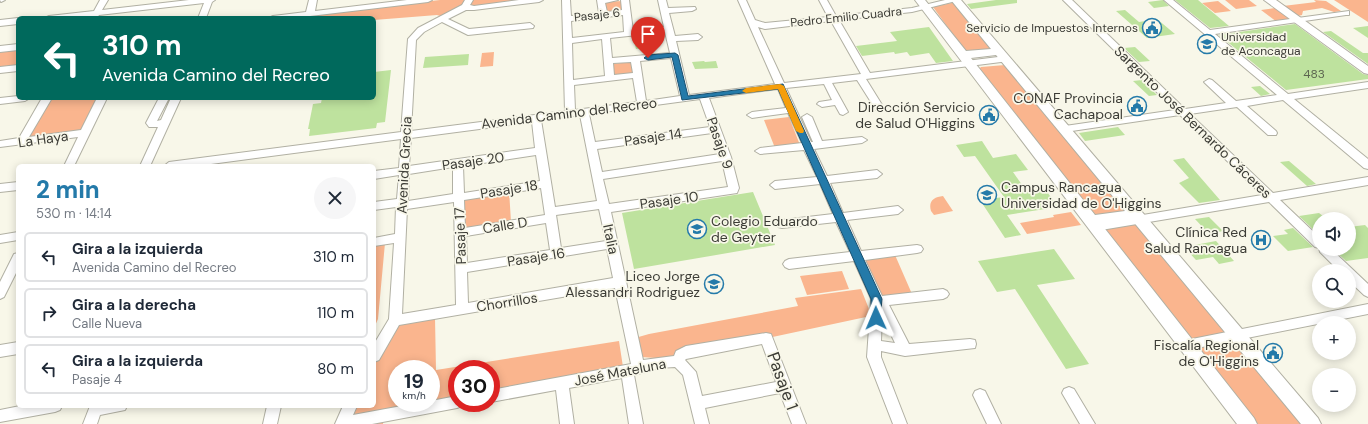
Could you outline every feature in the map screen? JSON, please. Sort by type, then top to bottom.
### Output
[{"type":"main road","points":[[956,0],[1312,424]]},
{"type":"main road","points":[[1269,0],[1368,71]]},
{"type":"main road","points":[[923,4],[1248,424]]},
{"type":"main road","points":[[966,60],[1002,55]]},
{"type":"main road","points":[[1093,224],[1138,217]]},
{"type":"street","points":[[95,15],[104,0]]},
{"type":"street","points":[[80,16],[95,15],[154,3],[209,0],[203,16]]},
{"type":"street","points":[[310,14],[313,0]]},
{"type":"street","points":[[295,16],[428,0]]},
{"type":"street","points":[[467,3],[474,8],[539,0]]},
{"type":"street","points":[[566,0],[570,114]]},
{"type":"street","points":[[603,14],[602,1],[614,0]]},
{"type":"street","points":[[625,0],[629,34]]},
{"type":"street","points":[[662,0],[685,98]]},
{"type":"street","points":[[742,0],[791,110],[813,145]]},
{"type":"street","points":[[823,0],[864,76],[878,108]]},
{"type":"street","name":"Pedro Emilio Cuadra","points":[[752,22],[765,26],[834,19],[956,0]]},
{"type":"street","name":"Sargento José Bernardo Cáceres","points":[[1067,0],[1312,237]]},
{"type":"street","points":[[1168,0],[1368,165]]},
{"type":"street","name":"Avenida Grecia","points":[[376,352],[394,320],[412,39],[421,30],[467,3]]},
{"type":"street","points":[[665,11],[692,9]]},
{"type":"street","name":"Pasaje 6","points":[[566,18],[627,12]]},
{"type":"street","points":[[1207,33],[1346,13]]},
{"type":"street","points":[[442,19],[468,32],[530,26]]},
{"type":"street","points":[[0,23],[16,21]]},
{"type":"street","points":[[757,32],[765,26]]},
{"type":"street","points":[[567,41],[668,29]]},
{"type":"street","points":[[606,37],[610,78]]},
{"type":"street","points":[[671,39],[698,37]]},
{"type":"street","points":[[0,49],[16,47]]},
{"type":"street","points":[[609,62],[675,55]]},
{"type":"street","points":[[635,59],[642,104]]},
{"type":"street","name":"Avenida Camino del Recreo","points":[[184,164],[685,98],[827,81],[966,60]]},
{"type":"street","points":[[0,70],[16,68]]},
{"type":"street","points":[[569,83],[637,75]]},
{"type":"street","points":[[827,81],[843,112]]},
{"type":"street","points":[[1208,82],[1272,133]]},
{"type":"street","points":[[1065,129],[1368,85]]},
{"type":"street","name":"Pasaje 9","points":[[703,96],[726,157],[734,188],[733,190]]},
{"type":"street","points":[[0,101],[16,99]]},
{"type":"street","points":[[22,141],[46,100]]},
{"type":"street","points":[[70,164],[101,100]]},
{"type":"street","points":[[163,100],[151,123],[165,123]]},
{"type":"street","points":[[146,164],[175,100]]},
{"type":"street","points":[[822,104],[838,102]]},
{"type":"street","points":[[752,115],[791,110]]},
{"type":"street","name":"Italia","points":[[584,112],[620,282],[632,369],[636,424]]},
{"type":"street","points":[[807,117],[822,179],[879,301],[905,350]]},
{"type":"street","points":[[536,118],[542,150],[556,253]]},
{"type":"street","name":"Pasaje 14","points":[[591,146],[715,129]]},
{"type":"street","name":"La Haya","points":[[0,144],[85,133]]},
{"type":"street","points":[[760,151],[862,140]]},
{"type":"street","name":"Pasaje 20","points":[[376,175],[542,150]]},
{"type":"street","points":[[254,164],[257,154]]},
{"type":"street","points":[[598,176],[726,157]]},
{"type":"street","name":"Pasaje 17","points":[[458,163],[462,309]]},
{"type":"street","points":[[774,185],[877,174]]},
{"type":"street","points":[[1138,217],[1271,198],[1368,181]]},
{"type":"street","name":"Pasaje 18","points":[[376,206],[458,197],[546,184]]},
{"type":"street","points":[[0,188],[16,186]]},
{"type":"street","name":"Pasaje 10","points":[[604,206],[733,190]]},
{"type":"street","name":"Calle D","points":[[460,233],[604,206]]},
{"type":"street","points":[[782,224],[898,210]]},
{"type":"street","points":[[0,239],[16,236]]},
{"type":"street","points":[[376,242],[399,238]]},
{"type":"street","name":"Pasaje 16","points":[[460,269],[612,244]]},
{"type":"street","points":[[789,264],[917,249]]},
{"type":"street","points":[[1331,256],[1340,264]]},
{"type":"street","points":[[0,294],[15,268]]},
{"type":"street","points":[[1356,280],[1368,292]]},
{"type":"street","name":"Chorrillos","points":[[394,320],[620,282]]},
{"type":"street","points":[[879,301],[943,294]]},
{"type":"street","points":[[879,301],[875,345],[876,361],[900,424]]},
{"type":"street","points":[[1187,345],[1368,309]]},
{"type":"street","name":"José Mateluna","points":[[500,394],[665,362],[678,362],[682,355],[686,352],[766,338]]},
{"type":"street","name":"Pasaje 1","points":[[766,338],[799,424]]},
{"type":"street","points":[[875,345],[905,350],[970,344]]},
{"type":"street","points":[[0,351],[16,348]]},
{"type":"street","points":[[678,362],[689,372],[702,424]]},
{"type":"street","points":[[562,383],[567,424]]},
{"type":"street","points":[[696,403],[785,386]]},
{"type":"street","points":[[1069,392],[1088,424]]},
{"type":"street","points":[[980,395],[994,424]]},
{"type":"street","points":[[342,424],[448,404]]},
{"type":"street","points":[[0,416],[44,408]]},
{"type":"street","points":[[90,424],[94,408]]},
{"type":"street","points":[[270,424],[274,408]]},
{"type":"street","points":[[342,424],[349,408]]},
{"type":"shaded area","points":[[440,0],[534,0],[454,11],[443,17],[437,15],[376,20],[376,16],[302,16]]},
{"type":"shaded area","points":[[1225,0],[1249,0],[1257,6],[1236,9]]},
{"type":"shaded area","points":[[1314,0],[1326,1],[1341,11],[1334,12],[1322,8],[1303,11],[1302,15],[1298,16],[1283,6],[1316,2]]},
{"type":"shaded area","points":[[1334,0],[1368,0],[1368,22]]},
{"type":"shaded area","points":[[623,1],[625,11],[605,13],[603,2]]},
{"type":"shaded area","points":[[1218,1],[1231,11],[1215,13],[1202,3]]},
{"type":"shaded area","points":[[956,2],[993,49],[972,53],[965,51],[933,7]]},
{"type":"shaded area","points":[[1275,8],[1291,20],[1277,22],[1261,10]]},
{"type":"shaded area","points":[[16,49],[16,66],[0,69],[0,51]]},
{"type":"shaded area","points":[[494,52],[493,66],[480,67],[482,53]]},
{"type":"shaded area","points":[[631,62],[633,74],[614,76],[612,64]]},
{"type":"shaded area","points":[[1005,65],[1131,213],[1096,217],[979,69],[981,67]]},
{"type":"shaded area","points":[[50,100],[97,100],[82,131],[28,138]]},
{"type":"shaded area","points":[[789,117],[800,145],[775,148],[764,120]]},
{"type":"shaded area","points":[[509,190],[511,222],[461,229],[461,197]]},
{"type":"shaded area","points":[[943,196],[953,211],[934,215],[930,208],[931,202],[937,197]]},
{"type":"shaded area","points":[[1071,212],[1081,225],[1027,234],[1020,223],[1054,217],[1053,215]]},
{"type":"shaded area","points":[[1140,223],[1309,424],[1258,424],[1104,229]]},
{"type":"shaded area","points":[[385,243],[378,319],[376,324],[376,245]]},
{"type":"shaded area","points":[[895,255],[912,294],[881,298],[864,259]]},
{"type":"shaded area","points":[[842,271],[849,289],[807,295],[800,276]]},
{"type":"shaded area","points":[[861,289],[869,309],[866,317],[670,359],[641,357],[635,338],[649,334],[798,306],[795,298]]},
{"type":"shaded area","points":[[435,318],[436,360],[388,360],[388,411],[384,412],[383,424],[346,424],[353,408],[376,408],[376,357],[396,323]]},
{"type":"shaded area","points":[[619,341],[623,367],[500,390],[499,360]]},
{"type":"shaded area","points":[[448,368],[448,401],[440,402],[440,369]]},
{"type":"building","points":[[996,0],[1017,0],[1017,3],[971,9],[967,4]]},
{"type":"building","points":[[1163,0],[1169,6],[1154,8],[1148,2]]},
{"type":"building","points":[[1175,0],[1198,0],[1229,26],[1210,28]]},
{"type":"building","name":"Servicio de Impuestos Internos","points":[[1125,10],[1139,22],[1157,19],[1175,34],[1147,38],[1116,11]]},
{"type":"building","points":[[1295,24],[1363,74],[1368,75],[1368,79],[1286,90],[1219,35]]},
{"type":"building","points":[[1368,26],[1368,38],[1353,28]]},
{"type":"building","points":[[929,27],[953,61],[936,63],[929,53],[910,56],[907,52],[895,54],[894,52],[862,56],[856,46],[897,41],[890,32]]},
{"type":"building","points":[[1331,31],[1363,53],[1368,53],[1368,64],[1323,32]]},
{"type":"building","points":[[652,39],[655,47],[636,49],[634,41]]},
{"type":"building","points":[[1135,47],[1150,61],[1139,62],[1124,48]]},
{"type":"building","points":[[469,54],[468,65],[423,68],[425,57]]},
{"type":"building","points":[[716,61],[718,68],[695,69],[692,62]]},
{"type":"building","points":[[391,70],[385,122],[377,123],[376,128],[309,136],[310,129],[308,129],[313,104],[321,103],[322,100],[376,100],[376,72]]},
{"type":"building","points":[[1142,80],[1157,95],[1149,96],[1133,81]]},
{"type":"building","points":[[1260,86],[1270,94],[1261,96],[1251,87]]},
{"type":"building","points":[[1118,127],[1125,135],[1085,141],[1079,133]]},
{"type":"building","points":[[982,141],[993,158],[1016,154],[1028,170],[1013,172],[1027,192],[1045,189],[1058,207],[1007,215],[1021,235],[1005,238],[980,200],[1004,197],[975,156],[964,157],[956,145]]},
{"type":"building","points":[[1184,158],[1220,200],[1199,203],[1179,183],[1189,178],[1173,160]]},
{"type":"building","points":[[1289,161],[1316,184],[1307,186],[1280,162]]},
{"type":"building","name":"Colegio Eduardo de Geyter","points":[[753,192],[775,245],[634,269],[622,213]]},
{"type":"building","points":[[1312,214],[1312,228],[1299,216]]},
{"type":"building","points":[[1209,217],[1223,231],[1209,234],[1195,219]]},
{"type":"building","points":[[1365,225],[1368,228],[1368,258],[1346,261],[1341,256],[1356,256],[1356,226]]},
{"type":"building","points":[[1293,228],[1312,247],[1288,251],[1273,236],[1288,234],[1284,230]]},
{"type":"building","points":[[1216,241],[1234,261],[1219,264],[1213,257],[1196,260],[1184,247]]},
{"type":"building","points":[[1054,249],[1075,279],[1037,285],[1089,364],[1066,369],[1015,289],[997,292],[978,261]]},
{"type":"slow traffic","points":[[746,91],[780,86],[800,131]]},
{"type":"place","name":"Servicio de Impuestos Internos","points":[[1152,28]]},
{"type":"place","name":"Universidad de Aconcagua","points":[[1207,44]]},
{"type":"place","name":"CONAF Provincia Cachapoal","points":[[1137,106]]},
{"type":"place","name":"Dirección Servicio de Salud O'Higgins","points":[[989,115]]},
{"type":"place","name":"Campus Rancagua Universidad de O'Higgins","points":[[987,195]]},
{"type":"place","name":"Colegio Eduardo de Geyter","points":[[697,229]]},
{"type":"place","name":"Clínica Red Salud Rancagua","points":[[1261,240]]},
{"type":"place","name":"Liceo Jorge Alessandri Rodriguez","points":[[714,284]]},
{"type":"place","name":"Fiscalía Regional de O'Higgins","points":[[1273,353]]},
{"type":"route","points":[[648,58],[675,55],[685,98],[780,86],[876,299],[876,318]]}]
